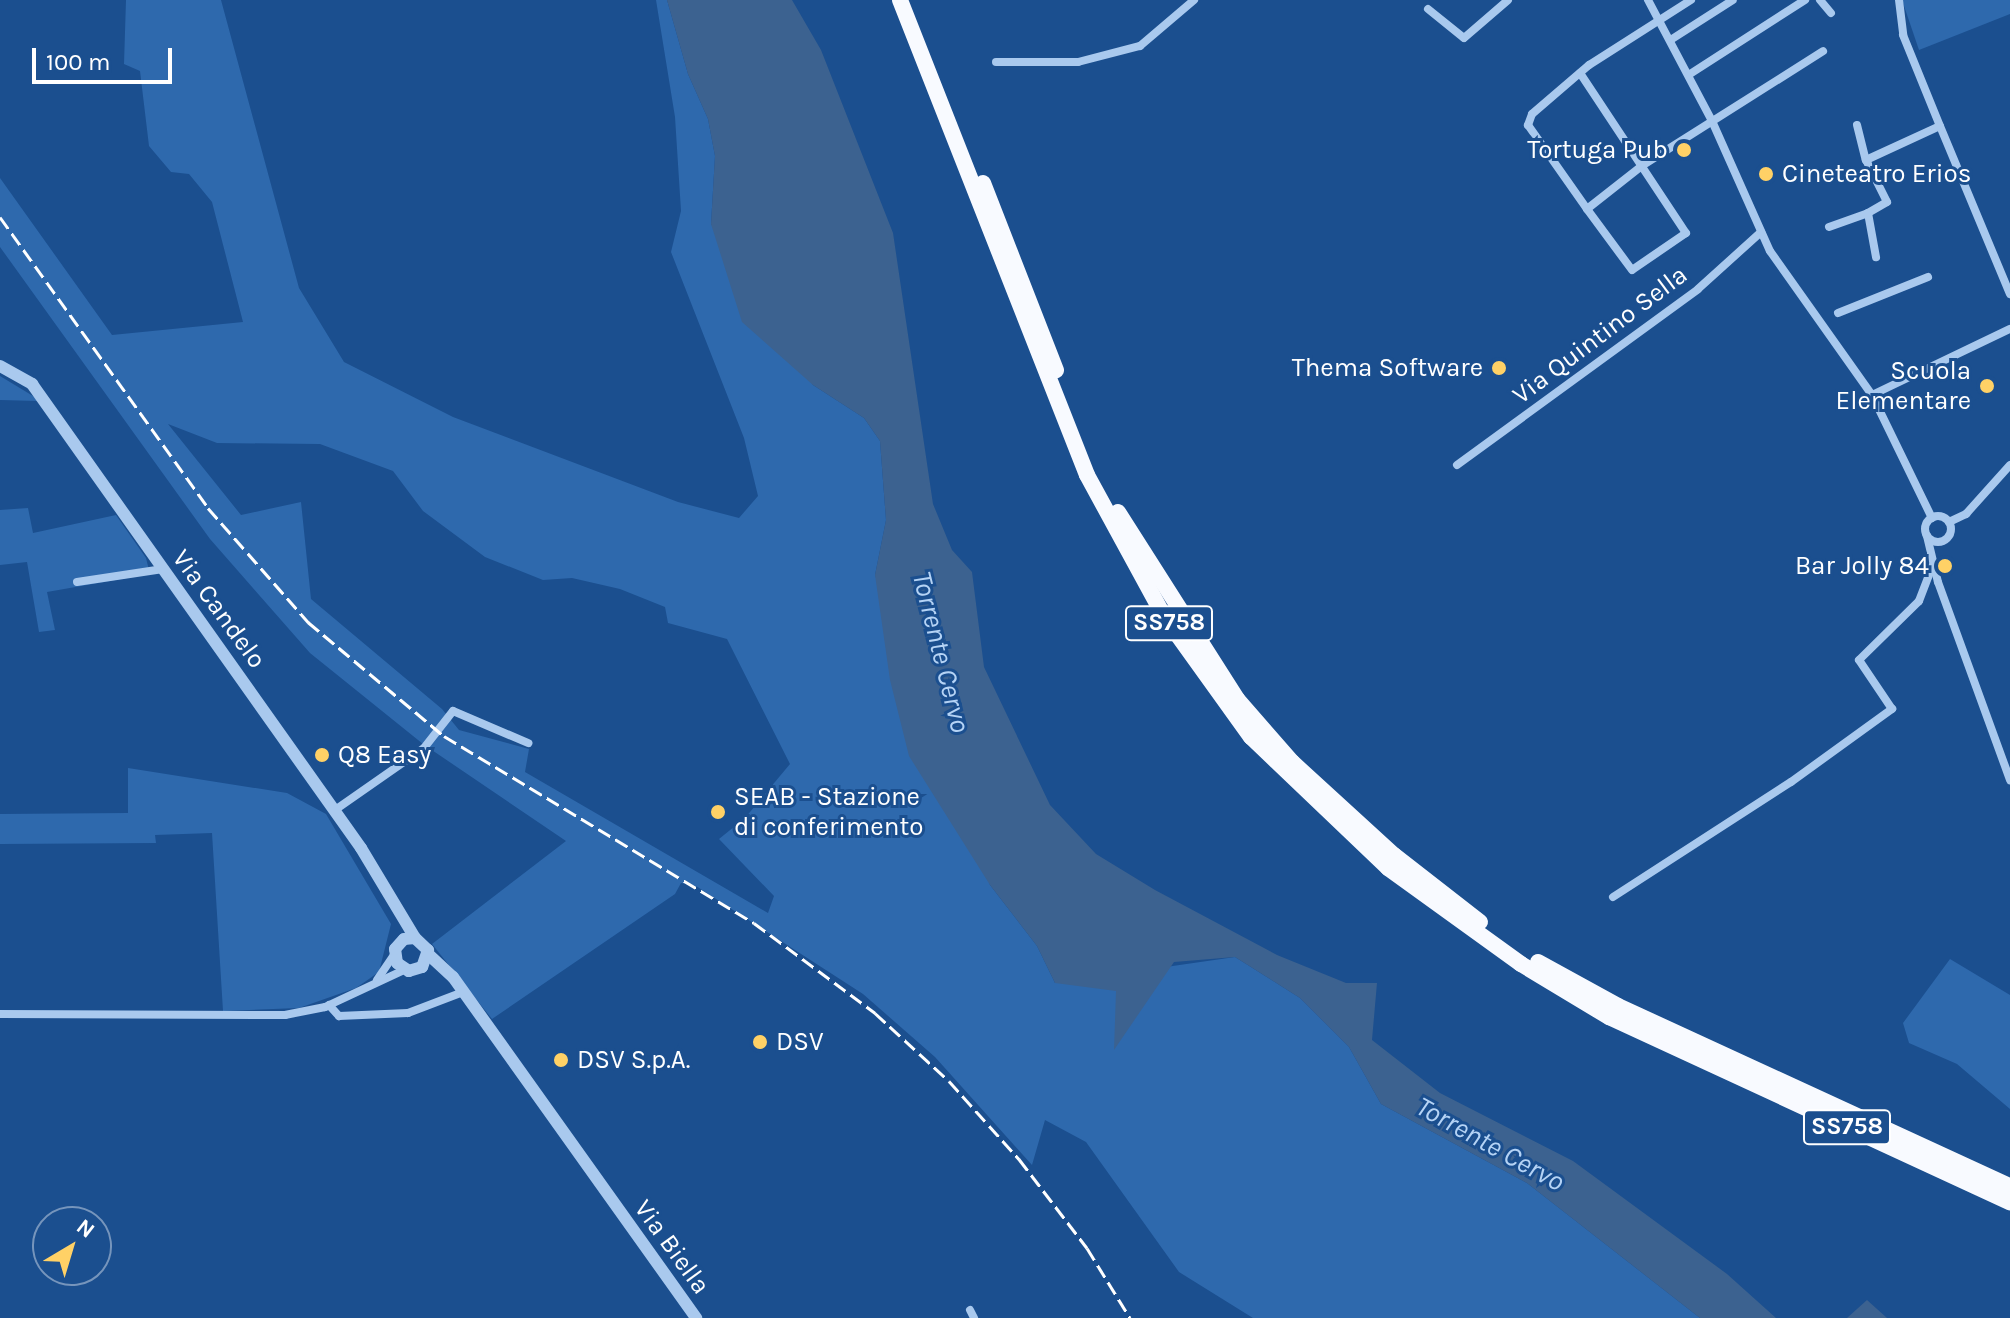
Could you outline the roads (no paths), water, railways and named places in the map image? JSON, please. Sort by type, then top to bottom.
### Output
[{"type":"highway","name":"SS758","points":[[900,0],[1087,475],[1164,616],[1251,737],[1388,868],[1521,964],[1609,1017],[2010,1202]]},
{"type":"highway","name":"SS758","points":[[911,0],[1093,469],[1183,619],[1237,699],[1292,762],[1394,855],[1530,957],[1618,1006],[2010,1186]]},
{"type":"street","points":[[996,62],[1078,62],[1140,46],[1194,0]]},
{"type":"street","points":[[1428,9],[1464,38],[1508,0]]},
{"type":"street","points":[[1648,0],[1690,74],[1761,232],[1872,395],[1932,518]]},
{"type":"street","name":"Via Quintino Sella","points":[[1580,73],[1686,233],[1632,270],[1528,125],[1532,114],[1580,73],[1691,0]]},
{"type":"street","points":[[1672,39],[1733,0]]},
{"type":"street","points":[[1690,74],[1805,0]]},
{"type":"street","points":[[1820,0],[1831,13]]},
{"type":"street","points":[[1899,0],[1903,35],[2010,294]]},
{"type":"street","points":[[1587,209],[1643,165],[1823,51]]},
{"type":"street","points":[[1829,227],[1868,213],[1887,202],[1866,160],[1857,125]]},
{"type":"street","points":[[1866,160],[1940,126]]},
{"type":"street","points":[[1868,213],[1876,257]]},
{"type":"street","name":"Via Quintino Sella","points":[[1457,465],[1698,289],[1761,232]]},
{"type":"street","points":[[1838,313],[1928,277]]},
{"type":"street","points":[[1872,395],[2010,329]]},
{"type":"street","name":"Via Candelo","points":[[0,366],[32,384],[335,810],[428,954]]},
{"type":"street","points":[[1932,518],[1949,522],[1966,514],[2010,465]]},
{"type":"street","points":[[1932,518],[1926,524],[1933,565],[2010,780]]},
{"type":"street","points":[[1930,553],[1951,530],[1949,522]]},
{"type":"street","points":[[1927,536],[1944,541]]},
{"type":"street","points":[[1613,897],[1791,782],[1892,709],[1859,660],[1919,601],[1933,565]]},
{"type":"street","points":[[77,582],[163,569]]},
{"type":"street","points":[[335,810],[424,748],[453,711],[528,743]]},
{"type":"street","name":"Via Candelo","points":[[387,892],[404,970]]},
{"type":"street","points":[[376,981],[397,948],[415,938]]},
{"type":"street","points":[[418,970],[428,954],[463,992]]},
{"type":"street","points":[[0,1014],[285,1015],[329,1005],[404,970],[439,973],[463,992]]},
{"type":"street","points":[[329,1005],[334,1016],[408,1013],[463,992]]},
{"type":"street","name":"Via Biella","points":[[463,992],[696,1318]]},
{"type":"water","name":"Torrente Cervo","points":[[667,0],[792,0],[821,50],[893,233],[933,504],[952,550],[972,572],[984,667],[1050,805],[1096,854],[1155,890],[1277,955],[1346,983],[1377,983],[1372,1040],[1440,1093],[1573,1161],[1727,1274],[1776,1318],[1700,1318],[1527,1183],[1381,1104],[1349,1047],[1300,998],[1235,957],[1174,962],[1114,1050],[1116,991],[1055,983],[1037,946],[990,885],[909,756],[890,680],[875,575],[886,520],[880,441],[864,418],[813,385],[742,322],[711,224],[715,156],[708,119],[688,74]]},
{"type":"water","points":[[1867,1300],[1887,1318],[1847,1318]]},
{"type":"railway","points":[[0,217],[208,508],[308,622],[444,736],[754,923],[875,1013],[949,1081],[1019,1159],[1087,1248],[1130,1318]]},
{"type":"place","name":"Tortuga Pub","points":[[1684,150]]},
{"type":"place","name":"Cineteatro Erios","points":[[1766,174]]},
{"type":"place","name":"Thema Software","points":[[1499,368]]},
{"type":"place","name":"Scuola Elementare","points":[[1987,386]]},
{"type":"place","name":"Bar Jolly 84","points":[[1945,566]]},
{"type":"place","name":"Q8 Easy","points":[[322,755]]},
{"type":"place","name":"SEAB - Stazione di conferimento","points":[[718,812]]},
{"type":"place","name":"DSV","points":[[760,1042]]},
{"type":"place","name":"DSV S.p.A.","points":[[561,1060]]}]
